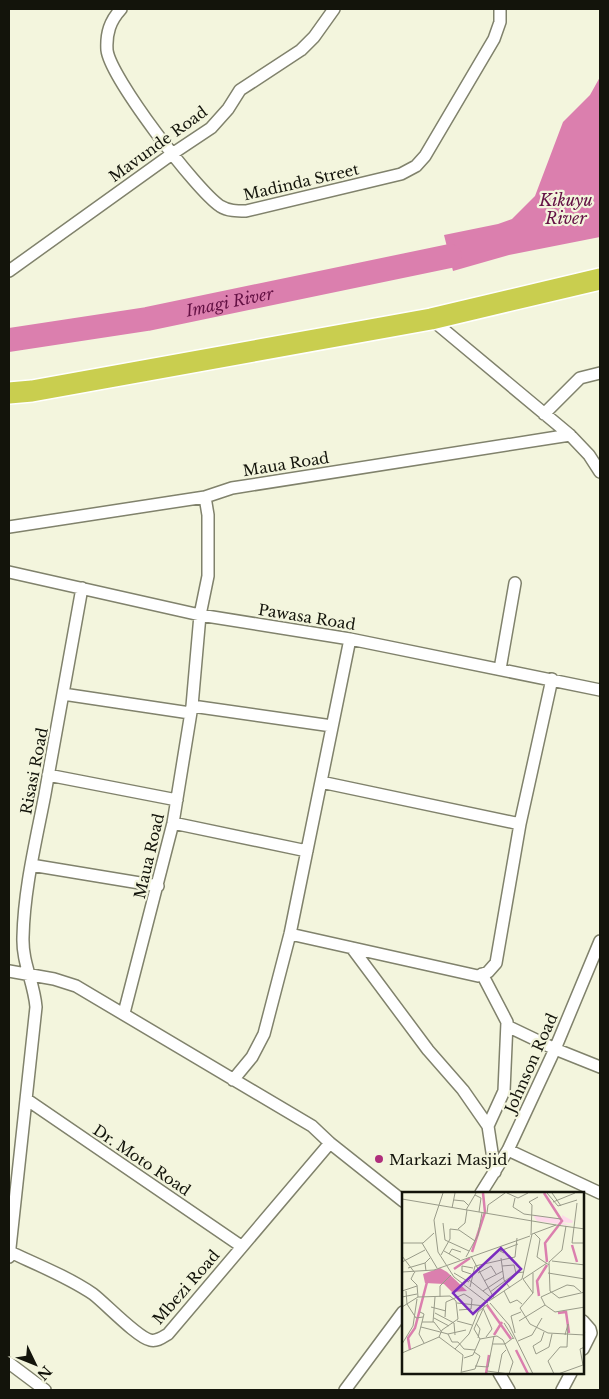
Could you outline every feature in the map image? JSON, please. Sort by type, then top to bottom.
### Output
[{"type":"highway","points":[[9,392],[32,391],[431,319],[600,279]]},
{"type":"highway","points":[[9,404],[32,391]]},
{"type":"street","name":"Madinda Street","points":[[121,9],[112,19],[107,52],[118,76],[172,154],[211,199],[222,207],[233,211],[246,212],[401,174],[416,166],[426,156],[494,39],[500,22],[500,9]]},
{"type":"street","name":"Mavunde Road","points":[[9,271],[211,128],[228,109],[240,90],[301,50],[314,37],[334,9]]},
{"type":"street","points":[[431,319],[570,435],[589,455],[600,472]]},
{"type":"street","points":[[544,414],[580,378],[600,373]]},
{"type":"street","name":"Maua Road","points":[[9,527],[205,497],[232,488],[570,435]]},
{"type":"street","name":"Maua Road","points":[[124,1013],[158,886],[177,800],[191,709],[200,615],[208,576],[208,514],[205,497]]},
{"type":"street","name":"Pawasa Road","points":[[9,572],[200,615],[350,639],[600,690]]},
{"type":"street","points":[[500,669],[515,583]]},
{"type":"street","name":"Risasi Road","points":[[10,1254],[36,1007],[35,991],[23,955],[28,885],[82,588]]},
{"type":"street","points":[[233,1080],[252,1056],[264,1034],[290,934],[350,639]]},
{"type":"street","points":[[290,934],[478,976],[488,972],[496,963],[520,824],[552,679]]},
{"type":"street","points":[[63,694],[332,726]]},
{"type":"street","points":[[48,775],[177,800]]},
{"type":"street","points":[[321,782],[520,824]]},
{"type":"street","points":[[173,823],[307,851]]},
{"type":"street","points":[[31,865],[158,886]]},
{"type":"street","name":"Johnson Road","points":[[482,1192],[508,1150],[555,1049],[600,941]]},
{"type":"street","points":[[352,948],[428,1050],[463,1090],[488,1126],[495,1172]]},
{"type":"street","points":[[9,971],[67,982],[124,1013],[312,1126],[330,1143],[402,1200]]},
{"type":"street","points":[[482,974],[507,1022],[504,1091],[488,1126]]},
{"type":"street","points":[[507,1026],[555,1049],[600,1067]]},
{"type":"street","name":"Dr. Moto Road","points":[[26,1099],[241,1246]]},
{"type":"street","name":"Mbezi Road","points":[[10,1254],[75,1282],[140,1335],[151,1340],[160,1340],[168,1334],[330,1143]]},
{"type":"street","points":[[508,1150],[600,1193]]},
{"type":"street","points":[[346,1390],[402,1313]]},
{"type":"street","points":[[584,1322],[591,1333],[584,1347]]},
{"type":"street","points":[[9,1363],[45,1390]]},
{"type":"street","points":[[500,1374],[509,1390]]},
{"type":"street","points":[[562,1390],[570,1374]]},
{"type":"water","name":"Kikuyu River","points":[[600,77],[600,237],[509,255],[453,271],[444,235],[498,224],[512,219],[535,196],[563,122],[590,95]]},
{"type":"waterway","name":"Imagi River","points":[[9,340],[147,319],[450,256]]},
{"type":"place","name":"Markazi Masjid","points":[[379,1159]]}]
